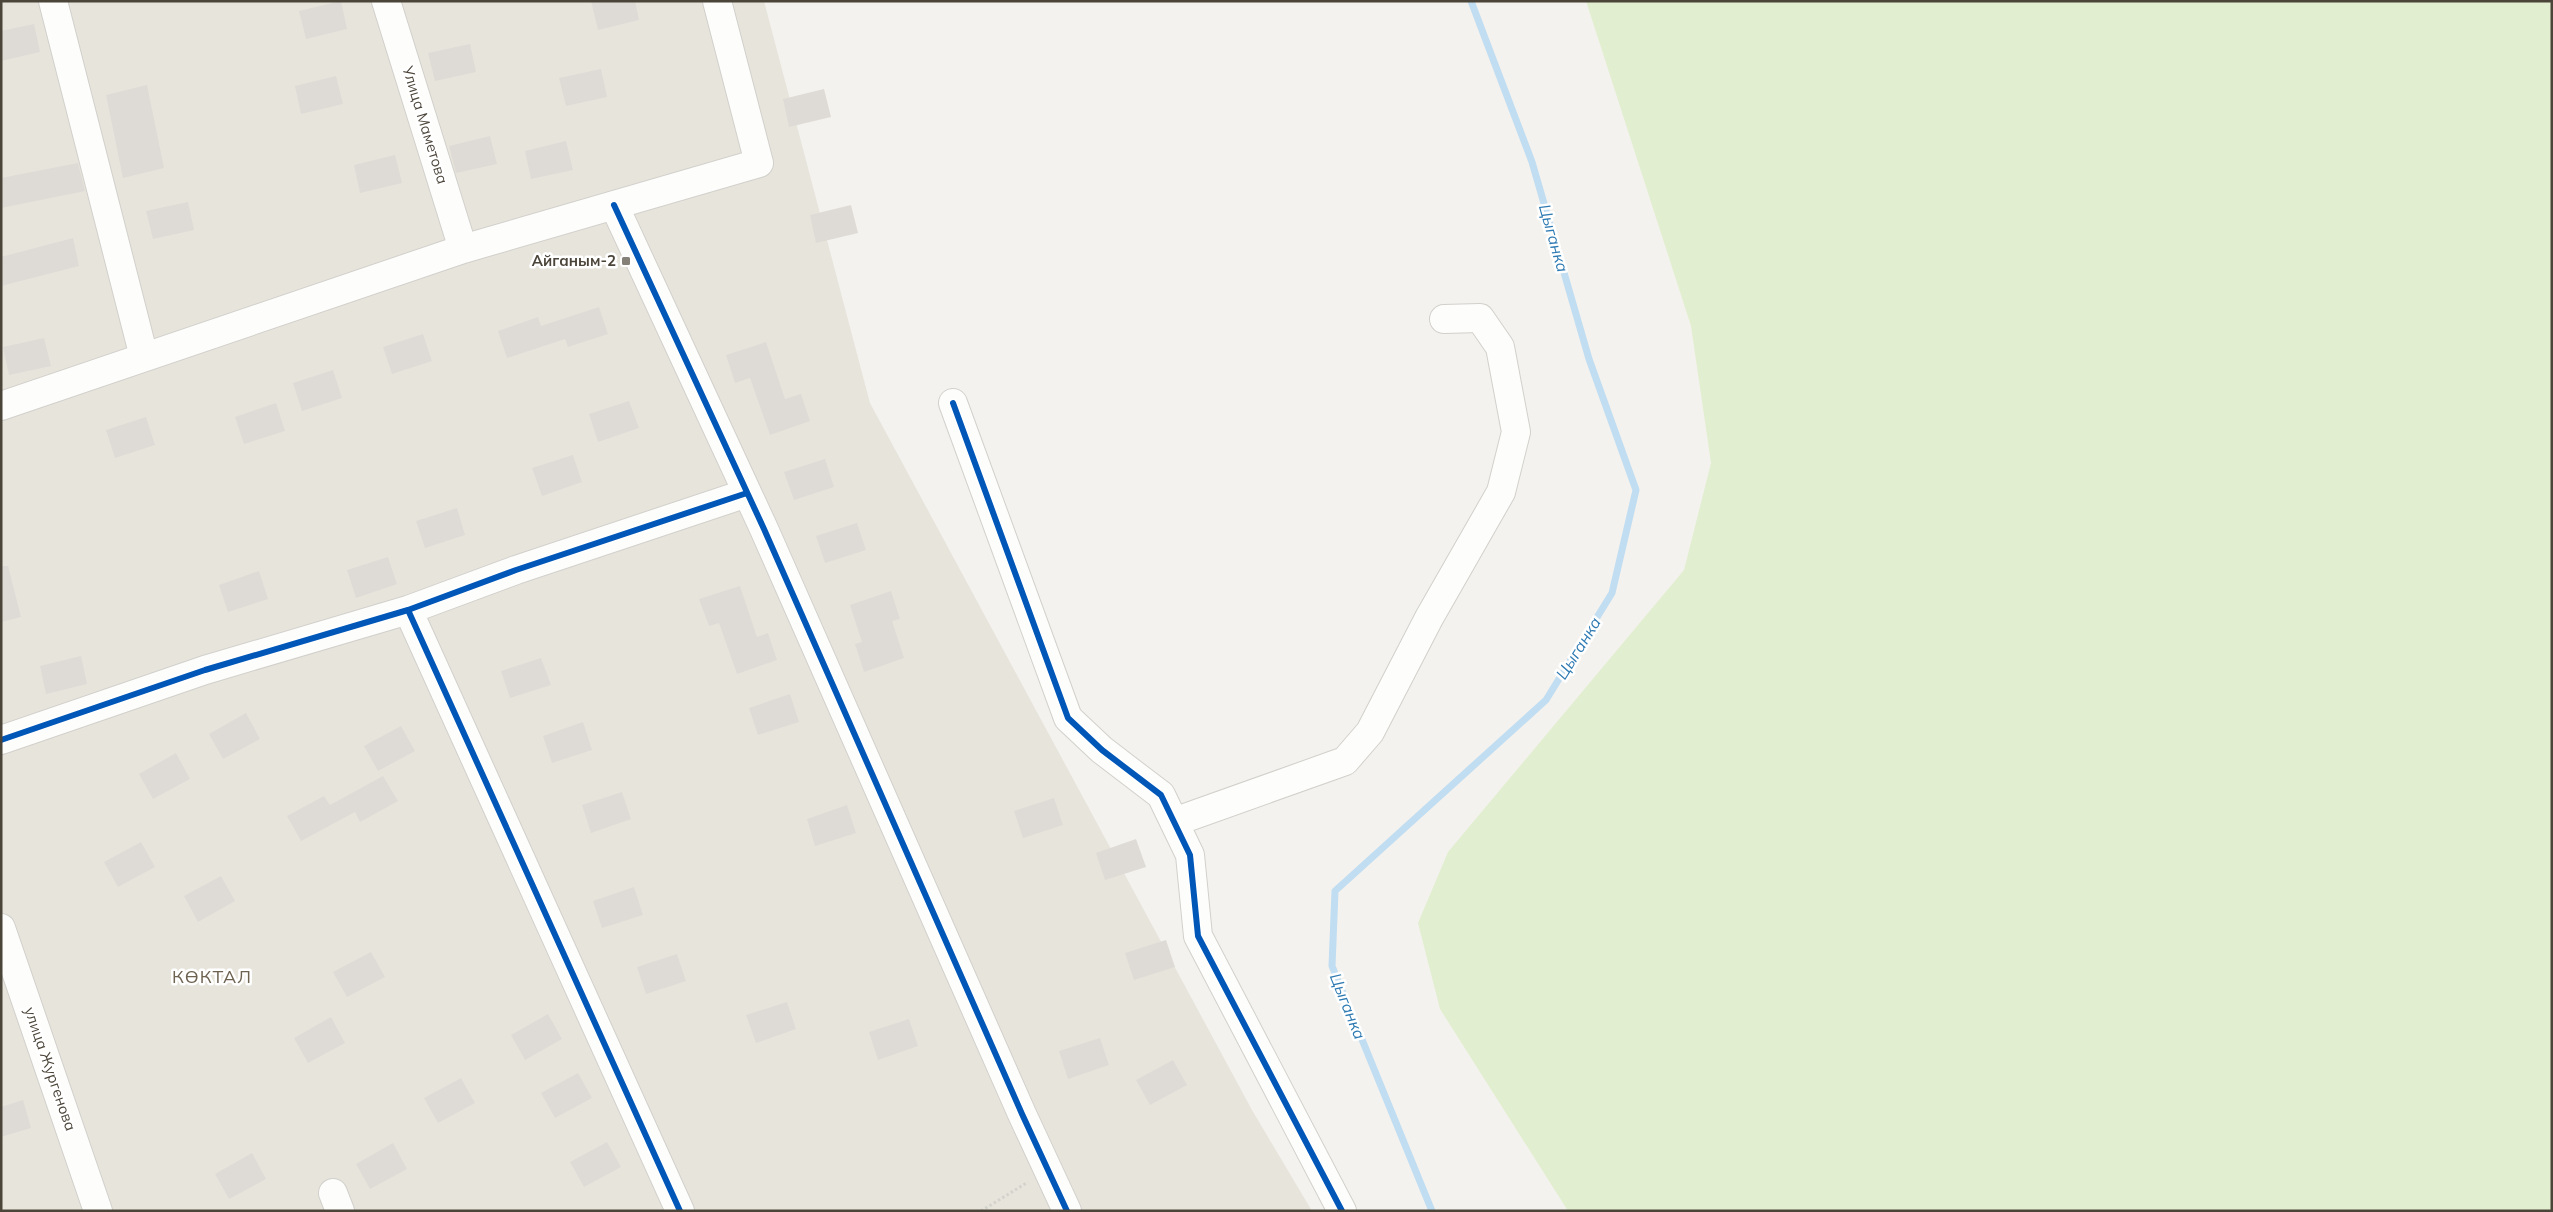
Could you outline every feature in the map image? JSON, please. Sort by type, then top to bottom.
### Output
[{"type":"street","points":[[53,1],[144,357]]},
{"type":"street","name":"Улица Маметова","points":[[386,1],[463,249]]},
{"type":"street","points":[[1,406],[463,249],[759,163],[717,1]]},
{"type":"street","points":[[614,205],[747,493],[1067,1211]]},
{"type":"street","points":[[1174,822],[1345,761],[1370,732],[1430,618],[1501,492],[1516,432],[1500,347],[1480,318],[1444,319]]},
{"type":"street","points":[[953,404],[1068,718],[1102,750],[1161,795],[1190,855],[1198,936],[1342,1211]]},
{"type":"street","points":[[1,740],[206,670],[408,610],[516,570],[747,493]]},
{"type":"street","points":[[408,610],[680,1211]]},
{"type":"street","name":"улица Жургенова","points":[[1,928],[98,1211]]},
{"type":"path","points":[[981,1211],[1048,1170]]},
{"type":"shaded area","points":[[1,1],[764,1],[870,403],[1252,1110],[1312,1211],[1,1211]]},
{"type":"green space","points":[[1586,1],[2552,1],[2552,1211],[1568,1211],[1440,1009],[1418,923],[1448,852],[1684,570],[1711,463],[1691,326]]},
{"type":"building","points":[[341,1],[347,29],[306,39],[299,11]]},
{"type":"building","points":[[591,1],[635,1],[639,20],[598,30]]},
{"type":"building","points":[[34,24],[40,52],[1,61],[1,31]]},
{"type":"building","points":[[470,44],[476,72],[435,81],[428,53]]},
{"type":"building","points":[[601,69],[607,97],[566,106],[559,78]]},
{"type":"building","points":[[336,76],[343,104],[301,114],[295,86]]},
{"type":"building","points":[[147,85],[164,168],[123,178],[106,95]]},
{"type":"building","points":[[824,89],[831,117],[789,127],[783,99]]},
{"type":"building","points":[[490,136],[497,164],[456,173],[449,146]]},
{"type":"building","points":[[566,141],[573,170],[531,179],[525,151]]},
{"type":"building","points":[[395,155],[402,183],[360,193],[354,165]]},
{"type":"building","points":[[78,163],[85,191],[1,208],[1,178]]},
{"type":"building","points":[[188,202],[194,230],[153,239],[146,211]]},
{"type":"building","points":[[851,205],[858,233],[816,243],[810,215]]},
{"type":"building","points":[[73,238],[79,266],[1,286],[1,257]]},
{"type":"building","points":[[599,307],[608,334],[568,347],[565,339],[507,358],[498,331],[538,317],[541,326]]},
{"type":"building","points":[[423,334],[432,361],[392,374],[383,347]]},
{"type":"building","points":[[44,338],[51,366],[9,375],[3,347]]},
{"type":"building","points":[[766,342],[785,399],[801,394],[810,421],[770,435],[750,378],[735,383],[726,355]]},
{"type":"building","points":[[333,370],[342,398],[302,411],[293,383]]},
{"type":"building","points":[[629,401],[639,428],[598,442],[589,414]]},
{"type":"building","points":[[276,403],[285,431],[244,444],[235,417]]},
{"type":"building","points":[[146,417],[155,445],[115,458],[106,430]]},
{"type":"building","points":[[573,455],[582,482],[542,496],[532,468]]},
{"type":"building","points":[[825,459],[834,487],[794,500],[784,472]]},
{"type":"building","points":[[457,508],[465,535],[425,548],[416,521]]},
{"type":"building","points":[[857,523],[866,550],[825,563],[816,536]]},
{"type":"building","points":[[388,557],[397,584],[356,598],[347,570]]},
{"type":"building","points":[[1,566],[8,566],[21,617],[1,622]]},
{"type":"building","points":[[259,571],[268,599],[228,612],[219,585]]},
{"type":"building","points":[[740,586],[757,637],[768,633],[777,660],[737,674],[719,623],[709,626],[699,599]]},
{"type":"building","points":[[891,591],[900,619],[892,621],[904,658],[864,672],[855,644],[862,642],[850,605]]},
{"type":"building","points":[[81,656],[87,684],[46,694],[40,666]]},
{"type":"building","points":[[541,658],[551,685],[510,698],[501,671]]},
{"type":"building","points":[[790,694],[799,722],[758,735],[749,708]]},
{"type":"building","points":[[246,713],[260,739],[223,759],[209,734]]},
{"type":"building","points":[[583,722],[592,750],[552,763],[543,736]]},
{"type":"building","points":[[401,726],[415,751],[378,771],[364,746]]},
{"type":"building","points":[[176,753],[190,779],[153,799],[139,774]]},
{"type":"building","points":[[383,776],[398,801],[360,822],[355,812],[301,841],[287,816],[324,796],[330,805]]},
{"type":"building","points":[[622,792],[631,819],[591,833],[582,805]]},
{"type":"building","points":[[1054,798],[1063,825],[1023,838],[1014,811]]},
{"type":"building","points":[[847,805],[856,833],[815,846],[807,819]]},
{"type":"building","points":[[1136,839],[1146,867],[1105,880],[1096,853]]},
{"type":"building","points":[[141,842],[155,867],[118,887],[104,862]]},
{"type":"building","points":[[221,876],[235,901],[198,922],[184,896]]},
{"type":"building","points":[[634,887],[643,915],[602,928],[593,901]]},
{"type":"building","points":[[1166,940],[1175,967],[1134,980],[1125,953]]},
{"type":"building","points":[[371,952],[385,977],[347,997],[333,972]]},
{"type":"building","points":[[677,954],[686,981],[646,994],[637,967]]},
{"type":"building","points":[[787,1002],[796,1029],[756,1043],[746,1015]]},
{"type":"building","points":[[548,1014],[562,1039],[525,1060],[511,1035]]},
{"type":"building","points":[[331,1017],[345,1043],[308,1063],[294,1038]]},
{"type":"building","points":[[909,1019],[918,1046],[878,1060],[869,1032]]},
{"type":"building","points":[[1100,1038],[1109,1065],[1068,1079],[1059,1051]]},
{"type":"building","points":[[1173,1060],[1187,1085],[1150,1105],[1136,1080]]},
{"type":"building","points":[[578,1073],[592,1098],[555,1118],[541,1093]]},
{"type":"building","points":[[461,1078],[475,1103],[438,1123],[424,1098]]},
{"type":"building","points":[[23,1100],[31,1128],[1,1137],[1,1107]]},
{"type":"building","points":[[607,1142],[621,1167],[584,1187],[570,1162]]},
{"type":"building","points":[[393,1143],[407,1169],[370,1189],[356,1164]]},
{"type":"building","points":[[252,1153],[266,1179],[229,1199],[215,1174]]},
{"type":"waterway","name":"Цыганка","points":[[1432,1211],[1332,966],[1335,891],[1546,700],[1612,593],[1636,490],[1589,359],[1532,162],[1471,1]]},
{"type":"cycle path","points":[[614,205],[764,529],[1022,1114],[1067,1211]]},
{"type":"cycle path","points":[[953,403],[1068,718],[1102,750],[1161,795],[1190,855],[1198,936],[1342,1211]]},
{"type":"cycle path","points":[[1,740],[205,670],[408,610],[516,570],[747,493]]},
{"type":"cycle path","points":[[408,610],[680,1211]]},
{"type":"place","name":"Айганым-2","points":[[626,261]]},
{"type":"district","name":"КӨКТАЛ","points":[[212,977]]}]
